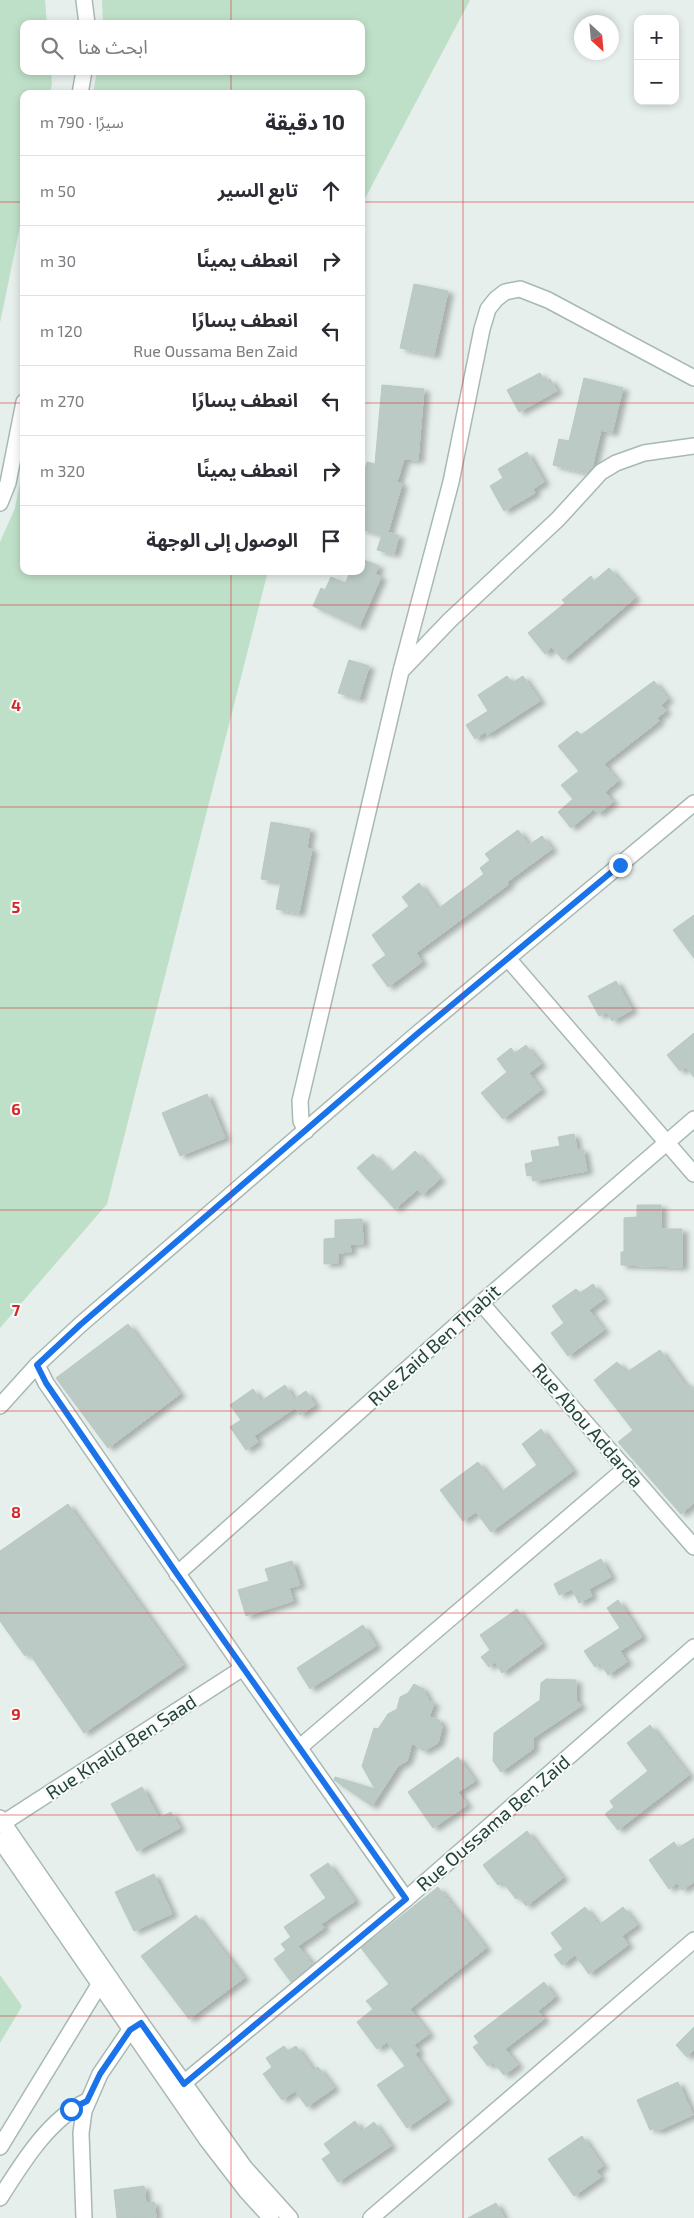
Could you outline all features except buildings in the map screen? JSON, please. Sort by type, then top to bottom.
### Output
[{"type":"street","points":[[84,0],[86,20]]},
{"type":"street","points":[[81,90],[83,75]]},
{"type":"street","points":[[306,1131],[301,1121],[300,1101],[401,671],[451,482],[482,329],[488,309],[505,292],[520,289],[548,300],[694,378]]},
{"type":"street","points":[[0,503],[8,483],[20,422]]},
{"type":"street","points":[[401,671],[450,620],[558,519],[601,472],[616,462],[644,453],[694,446]]},
{"type":"street","points":[[0,1406],[37,1365],[80,1325],[510,957],[694,803]]},
{"type":"street","points":[[510,957],[510,961],[694,1174]]},
{"type":"street","name":"Rue Zaid Ben Thabit","points":[[177,1574],[481,1303],[694,1118]]},
{"type":"street","name":"Rue Abou Addarda","points":[[481,1303],[694,1547]]},
{"type":"street","points":[[37,1365],[46,1383],[177,1574],[406,1899]]},
{"type":"street","points":[[300,1748],[626,1468]]},
{"type":"street","name":"Rue Oussama Ben Zaid","points":[[179,2087],[406,1899],[694,1647]]},
{"type":"street","name":"Rue Khalid Ben Saad","points":[[1,1822],[243,1668]]},
{"type":"street","points":[[1,1822],[104,1982]]},
{"type":"street","points":[[0,1840],[179,2087],[245,2168],[290,2218]]},
{"type":"street","points":[[371,2218],[694,1940]]},
{"type":"street","points":[[0,2147],[104,1982]]},
{"type":"street","points":[[84,2218],[81,2133],[84,2111],[100,2074],[135,2026]]},
{"type":"street","points":[[179,2087],[226,2166],[271,2218]]},
{"type":"street","points":[[0,2198],[19,2169],[58,2121],[71,2109],[87,2101]]},
{"type":"green space","points":[[0,0],[45,0],[47,20],[20,20],[20,75],[51,75],[52,84],[51,90],[20,90],[20,226],[0,323]]},
{"type":"green space","points":[[102,0],[470,0],[365,198],[365,90],[94,90],[96,75],[365,75],[365,20],[103,20]]},
{"type":"green space","points":[[20,482],[20,575],[267,575],[107,1204],[0,1328],[0,542],[15,508]]},
{"type":"green space","points":[[0,1975],[22,2006],[0,2043]]},
{"type":"route","points":[[71,2109],[87,2101],[100,2074],[130,2030],[141,2023],[184,2084],[406,1899],[177,1574],[46,1383],[37,1365],[80,1325],[417,1034],[620,865]]}]
